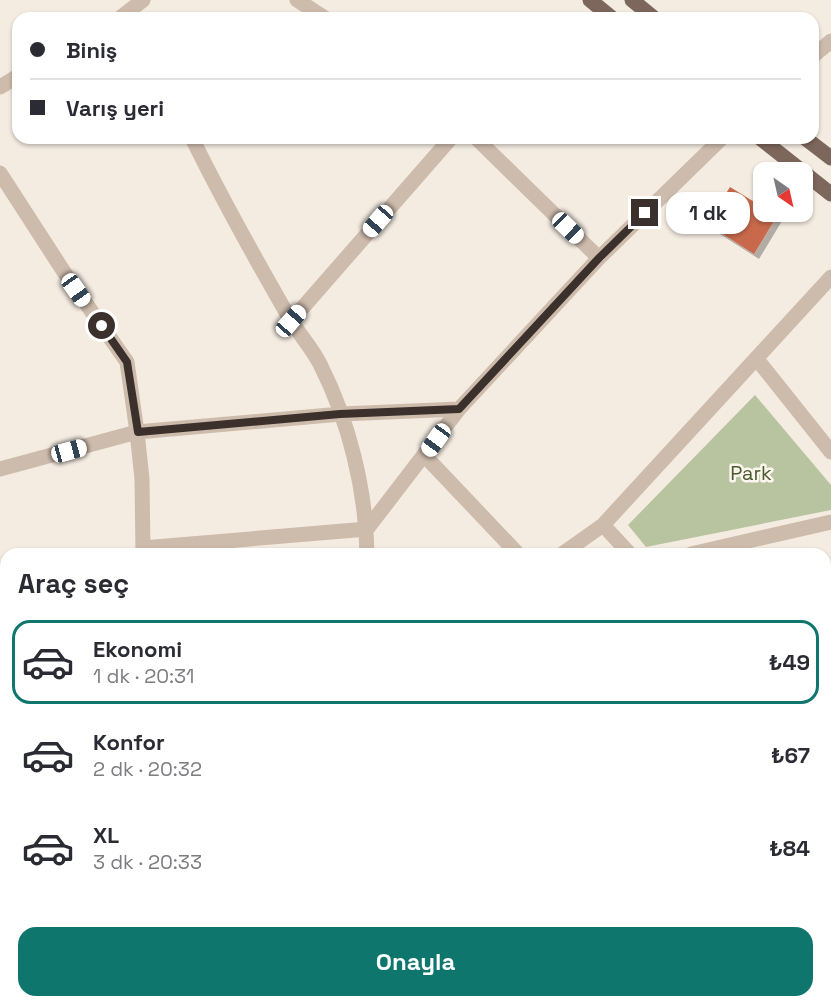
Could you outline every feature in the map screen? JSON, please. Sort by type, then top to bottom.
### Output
[{"type":"main road","points":[[590,0],[605,12]]},
{"type":"main road","points":[[632,0],[647,12]]},
{"type":"main road","points":[[767,144],[831,195]]},
{"type":"main road","points":[[813,144],[831,158]]},
{"type":"street","points":[[127,12],[143,0]]},
{"type":"street","points":[[297,0],[316,12]]},
{"type":"street","points":[[819,51],[831,41]]},
{"type":"street","points":[[195,144],[291,321],[320,363],[340,414],[357,472],[367,530],[367,548]]},
{"type":"street","points":[[291,321],[446,144]]},
{"type":"street","points":[[482,144],[599,258]]},
{"type":"street","points":[[165,548],[367,530],[459,409],[599,258],[716,144]]},
{"type":"street","points":[[0,173],[64,272],[127,362],[138,432],[142,479],[143,548]]},
{"type":"street","points":[[570,548],[603,525],[831,277]]},
{"type":"street","points":[[756,358],[831,452]]},
{"type":"street","points":[[0,469],[138,432],[340,414],[459,409]]},
{"type":"street","points":[[424,456],[512,548]]},
{"type":"street","points":[[717,548],[831,522]]},
{"type":"street","points":[[603,525],[624,548]]},
{"type":"green space","name":"Park","points":[[755,395],[831,485],[831,510],[646,547],[628,525]]},
{"type":"building","points":[[730,187],[753,201],[753,222],[773,222],[754,254],[707,224]]},
{"type":"route","points":[[102,326],[127,362],[138,432],[340,414],[459,409],[599,258],[645,213]]}]
